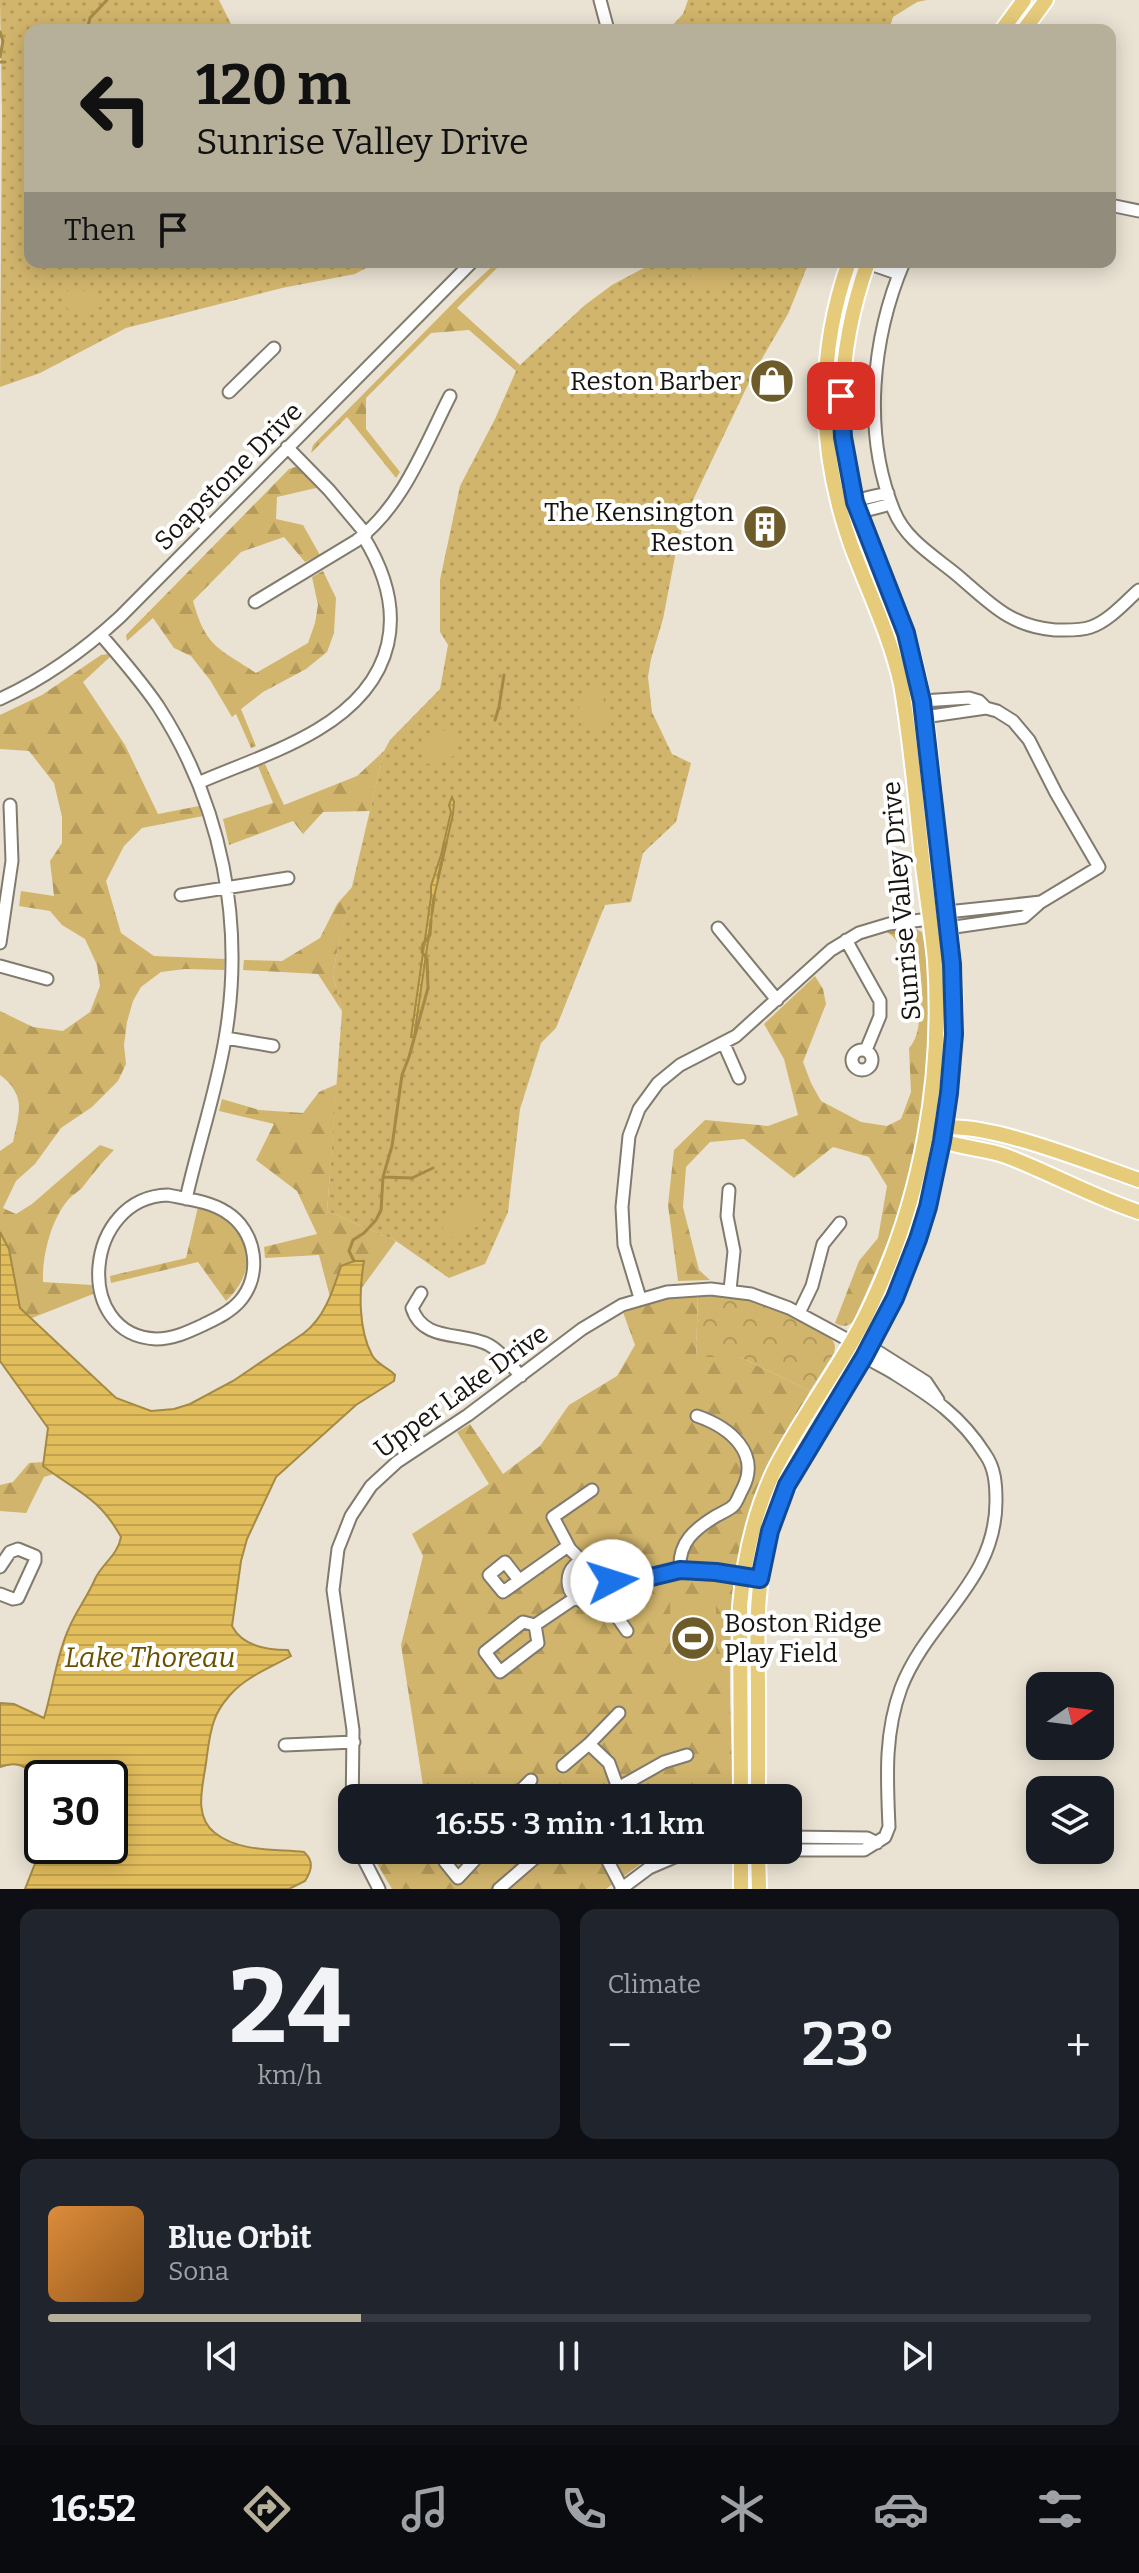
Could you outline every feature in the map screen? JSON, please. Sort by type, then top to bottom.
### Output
[{"type":"main road","points":[[1006,24],[1024,0]]},
{"type":"main road","points":[[1028,24],[1046,0]]},
{"type":"main road","points":[[836,268],[839,293]]},
{"type":"main road","name":"Sunrise Valley Drive","points":[[741,1784],[740,1606],[755,1523],[774,1472],[852,1342],[888,1268],[907,1212],[927,1131],[937,1033],[935,960],[906,712],[894,653],[850,542],[828,454],[824,397],[828,342],[847,268]]},
{"type":"main road","name":"Sunrise Valley Drive","points":[[758,1784],[757,1627],[760,1579],[770,1531],[787,1485],[867,1352],[895,1298],[928,1207],[949,1093],[955,997],[922,701],[906,633],[857,508],[843,437],[842,375],[848,326],[869,268]]},
{"type":"main road","points":[[949,1093],[956,1115],[985,1132],[1039,1146],[1139,1180]]},
{"type":"main road","points":[[927,1131],[990,1151],[1139,1212]]},
{"type":"main road","points":[[943,1134],[985,1132]]},
{"type":"main road","points":[[936,1171],[942,1161],[952,1154],[990,1151]]},
{"type":"main road","points":[[741,1864],[741,1889]]},
{"type":"main road","points":[[758,1864],[759,1889]]},
{"type":"street","points":[[600,0],[606,24]]},
{"type":"street","points":[[1116,206],[1139,211]]},
{"type":"street","name":"Soapstone Drive","points":[[0,699],[55,670],[101,635],[466,268]]},
{"type":"street","points":[[901,268],[883,328],[876,372],[877,433],[890,498],[900,522],[916,542],[990,604],[1017,622],[1036,628],[1091,627],[1103,621],[1139,590]]},
{"type":"street","points":[[229,392],[274,348]]},
{"type":"street","points":[[255,602],[364,535],[382,516],[407,483],[450,396]]},
{"type":"street","points":[[198,783],[318,730],[351,704],[372,680],[389,638],[390,604],[382,570],[364,535],[339,501],[287,447]]},
{"type":"street","points":[[841,512],[846,506],[857,508],[890,498]]},
{"type":"street","points":[[101,635],[157,705],[179,743],[198,783],[214,829],[227,888],[233,947],[226,1038],[186,1199]]},
{"type":"street","points":[[906,712],[922,701],[969,698],[1005,715],[1021,729],[1099,867],[1041,902],[1024,917],[948,928],[930,919]]},
{"type":"street","points":[[906,712],[924,717],[986,708]]},
{"type":"street","points":[[0,943],[12,861],[10,805]]},
{"type":"street","points":[[181,895],[288,878]]},
{"type":"street","points":[[640,1298],[628,1264],[622,1224],[626,1155],[633,1122],[647,1095],[669,1073],[724,1044],[753,1024],[831,950],[874,927],[930,919],[947,912],[1041,902]]},
{"type":"street","points":[[718,928],[777,1000]]},
{"type":"street","points":[[846,940],[880,1001],[880,1016],[866,1050]]},
{"type":"street","points":[[0,966],[47,979]]},
{"type":"street","points":[[226,1038],[273,1046]]},
{"type":"street","points":[[724,1044],[739,1078]]},
{"type":"street","points":[[729,1190],[727,1216],[734,1251],[730,1290]]},
{"type":"street","points":[[157,1196],[186,1199],[218,1208],[238,1222],[253,1252],[250,1283],[239,1303],[222,1316],[178,1336],[145,1337],[124,1327],[104,1302],[99,1268],[105,1241],[118,1217],[136,1202],[157,1196]]},
{"type":"street","points":[[799,1313],[812,1286],[823,1244],[840,1223]]},
{"type":"street","name":"Upper Lake Drive","points":[[353,1784],[354,1742],[333,1590],[338,1549],[347,1524],[371,1486],[397,1462],[468,1415],[598,1318],[640,1298],[689,1289],[730,1290],[772,1300],[852,1342]]},
{"type":"street","points":[[421,1293],[413,1303],[414,1313],[430,1329],[492,1346],[521,1376]]},
{"type":"street","points":[[802,1850],[864,1850],[888,1833],[887,1746],[902,1687],[918,1654],[984,1560],[994,1533],[996,1485],[989,1459],[970,1433],[938,1400],[926,1382],[852,1342]]},
{"type":"street","points":[[680,1570],[685,1546],[695,1529],[734,1506],[746,1482],[747,1461],[739,1443],[729,1431],[697,1416]]},
{"type":"street","points":[[582,1561],[568,1546],[553,1517],[592,1490]]},
{"type":"street","points":[[519,1580],[568,1546]]},
{"type":"street","points":[[0,1567],[10,1552],[18,1549],[35,1556],[18,1598],[0,1594]]},
{"type":"street","points":[[582,1561],[596,1561],[604,1565],[612,1581],[604,1598],[593,1603],[575,1598],[569,1588],[568,1580],[573,1568],[582,1561]]},
{"type":"street","points":[[612,1581],[643,1579],[680,1570],[760,1579]]},
{"type":"street","points":[[535,1625],[538,1643],[500,1672],[485,1652],[523,1622],[535,1625],[575,1598]]},
{"type":"street","points":[[604,1598],[627,1631]]},
{"type":"street","points":[[563,1766],[619,1713]]},
{"type":"street","points":[[285,1745],[354,1742]]},
{"type":"street","points":[[589,1744],[609,1763],[614,1784]]},
{"type":"street","points":[[630,1784],[664,1762],[687,1755]]},
{"type":"street","points":[[527,1784],[531,1780]]},
{"type":"street","points":[[802,1837],[867,1838],[877,1843]]},
{"type":"street","points":[[366,1864],[379,1889]]},
{"type":"street","points":[[447,1864],[458,1878],[471,1864]]},
{"type":"street","points":[[499,1889],[528,1864]]},
{"type":"street","points":[[609,1864],[622,1889],[659,1864]]},
{"type":"green space","points":[[0,0],[219,0],[231,24],[24,24],[24,268],[366,268],[355,274],[282,288],[126,328],[40,373],[0,387]]},
{"type":"green space","points":[[688,0],[927,0],[917,2],[893,17],[891,24],[674,24],[683,14]]},
{"type":"green space","points":[[490,268],[497,268],[457,308],[520,365],[516,371],[469,330],[431,333],[366,398],[366,429],[400,472],[396,478],[347,417],[311,453],[313,445]]},
{"type":"green space","points":[[644,268],[807,268],[788,314],[753,374],[692,502],[678,541],[648,677],[652,712],[672,754],[691,763],[676,822],[643,853],[631,902],[605,905],[556,1028],[541,1043],[520,1109],[508,1212],[485,1264],[449,1278],[396,1241],[327,1211],[342,1011],[333,975],[384,751],[390,740],[440,689],[448,645],[440,632],[440,580],[460,486],[520,365],[585,305],[612,285]]},
{"type":"green space","points":[[704,268],[729,269],[724,283],[711,291],[691,283],[691,274]]},
{"type":"green space","points":[[70,289],[97,293],[102,298],[102,305],[91,315],[71,311],[63,300]]},
{"type":"green space","points":[[300,468],[316,488],[277,497],[276,519],[303,525],[320,555],[305,562],[284,537],[241,552],[193,601],[209,638],[223,652],[256,673],[308,643],[318,605],[312,577],[323,571],[336,598],[334,633],[327,652],[306,669],[263,692],[241,709],[256,746],[251,748],[236,714],[232,717],[191,656],[174,648],[153,618],[127,641],[126,635],[289,469]]},
{"type":"green space","points":[[101,655],[111,656],[83,682],[125,745],[158,814],[199,806],[203,816],[142,828],[124,846],[106,881],[121,933],[154,956],[225,959],[224,970],[161,972],[141,987],[127,1022],[124,1045],[126,1064],[118,1081],[92,1107],[61,1128],[35,1164],[16,1181],[3,1208],[16,1214],[32,1204],[100,1145],[114,1150],[62,1208],[52,1228],[44,1261],[43,1282],[92,1285],[93,1294],[32,1318],[20,1308],[9,1249],[0,1232],[0,1151],[13,1142],[19,1105],[9,1082],[0,1075],[0,1011],[33,1027],[63,1031],[90,1012],[100,986],[97,965],[85,939],[62,925],[50,911],[19,906],[21,891],[54,896],[50,861],[62,843],[62,817],[54,783],[29,751],[0,749],[0,715],[42,695]]},
{"type":"green space","points":[[595,689],[602,695],[611,723],[607,729],[591,731],[580,723],[576,713],[587,693]]},
{"type":"green space","points":[[450,730],[457,741],[457,755],[428,764],[421,750],[424,734]]},
{"type":"green space","points":[[384,751],[370,811],[323,812],[303,834],[293,821],[229,845],[223,819],[273,803],[258,766],[265,764],[284,805],[357,776]]},
{"type":"green space","points":[[353,886],[333,975],[342,1011],[318,974],[243,970],[244,960],[282,961],[320,938],[337,904]]},
{"type":"green space","points":[[912,927],[922,932],[930,1000],[928,1071],[923,1107],[900,1207],[853,1322],[844,1326],[835,1323],[859,1261],[878,1238],[887,1186],[869,1157],[833,1147],[794,1178],[744,1139],[710,1142],[686,1167],[683,1207],[699,1270],[710,1280],[678,1281],[668,1205],[674,1150],[705,1120],[768,1126],[798,1115],[784,1059],[764,1024],[815,976],[823,989],[826,1004],[803,1062],[821,1101],[861,1122],[887,1126],[901,1119],[911,1092],[909,1048],[916,1037],[919,1005],[905,954],[887,932]]},
{"type":"green space","points":[[337,1084],[327,1211],[396,1241],[361,1289],[364,1262],[335,1285],[330,1297],[319,1255],[265,1258],[264,1247],[317,1234],[297,1191],[256,1160],[274,1124],[219,1111],[222,1099],[259,1110],[303,1113],[319,1092]]},
{"type":"green space","points":[[464,1197],[480,1202],[483,1220],[465,1236],[449,1237],[444,1233],[442,1224],[455,1213]]},
{"type":"green space","points":[[198,1207],[229,1222],[239,1232],[245,1245],[245,1272],[226,1301],[198,1262],[111,1283],[110,1276],[186,1258]]},
{"type":"green space","points":[[698,1294],[696,1357],[740,1357],[810,1391],[761,1481],[737,1569],[730,1644],[733,1784],[423,1784],[401,1645],[423,1556],[412,1534],[489,1484],[457,1432],[470,1424],[503,1474],[540,1446],[569,1405],[617,1376],[635,1345],[623,1312],[661,1299]]},
{"type":"green space","points":[[698,1294],[736,1297],[788,1314],[826,1334],[834,1343],[834,1353],[810,1391],[740,1357],[696,1357]]},
{"type":"green space","points":[[44,1462],[43,1466],[54,1474],[44,1477],[26,1513],[0,1511],[0,1485],[13,1482],[29,1463]]},
{"type":"green space","name":"Boston Ridge Play Field","points":[[670,1596],[716,1596],[716,1681],[671,1681]]},
{"type":"green space","points":[[377,1864],[640,1864],[606,1889],[392,1889]]},
{"type":"water","points":[[452,797],[453,814],[435,893],[414,1037],[411,1037],[431,886],[441,855]]},
{"type":"water","name":"Lake Thoreau","points":[[0,1232],[9,1249],[20,1308],[116,1398],[151,1411],[190,1404],[233,1381],[304,1333],[323,1311],[341,1266],[364,1261],[361,1297],[367,1345],[374,1358],[395,1375],[394,1381],[356,1405],[276,1477],[247,1539],[232,1626],[249,1642],[264,1648],[288,1650],[291,1656],[244,1683],[220,1707],[211,1732],[202,1791],[204,1818],[215,1833],[246,1847],[304,1852],[311,1866],[305,1881],[289,1889],[25,1889],[35,1864],[128,1864],[128,1760],[24,1760],[24,1767],[15,1764],[0,1767],[0,1703],[14,1704],[44,1718],[69,1628],[98,1574],[117,1549],[121,1537],[96,1504],[43,1466],[48,1428],[0,1361]]},
{"type":"waterway","points":[[88,24],[90,18],[107,0]]},
{"type":"waterway","points":[[0,32],[3,41],[0,57]]},
{"type":"waterway","points":[[0,62],[5,62]]},
{"type":"waterway","points":[[495,720],[504,675]]},
{"type":"waterway","points":[[438,878],[446,843]]},
{"type":"waterway","points":[[432,913],[434,897]]},
{"type":"waterway","points":[[354,1261],[349,1251],[353,1240],[364,1233],[381,1210],[383,1177],[392,1146],[402,1075],[428,988],[427,959],[422,952],[423,944],[430,935],[431,920]]},
{"type":"waterway","points":[[383,1177],[412,1178],[433,1168]]},
{"type":"place","name":"Reston Barber","points":[[772,381]]},
{"type":"place","name":"The Kensington Reston","points":[[765,527]]},
{"type":"place","name":"Boston Ridge Play Field","points":[[693,1638]]},
{"type":"route","points":[[612,1581],[643,1579],[680,1570],[760,1579],[770,1531],[787,1485],[864,1357],[895,1298],[928,1207],[942,1141],[952,1064],[955,997],[922,701],[906,633],[855,502],[843,437],[841,396]]}]
